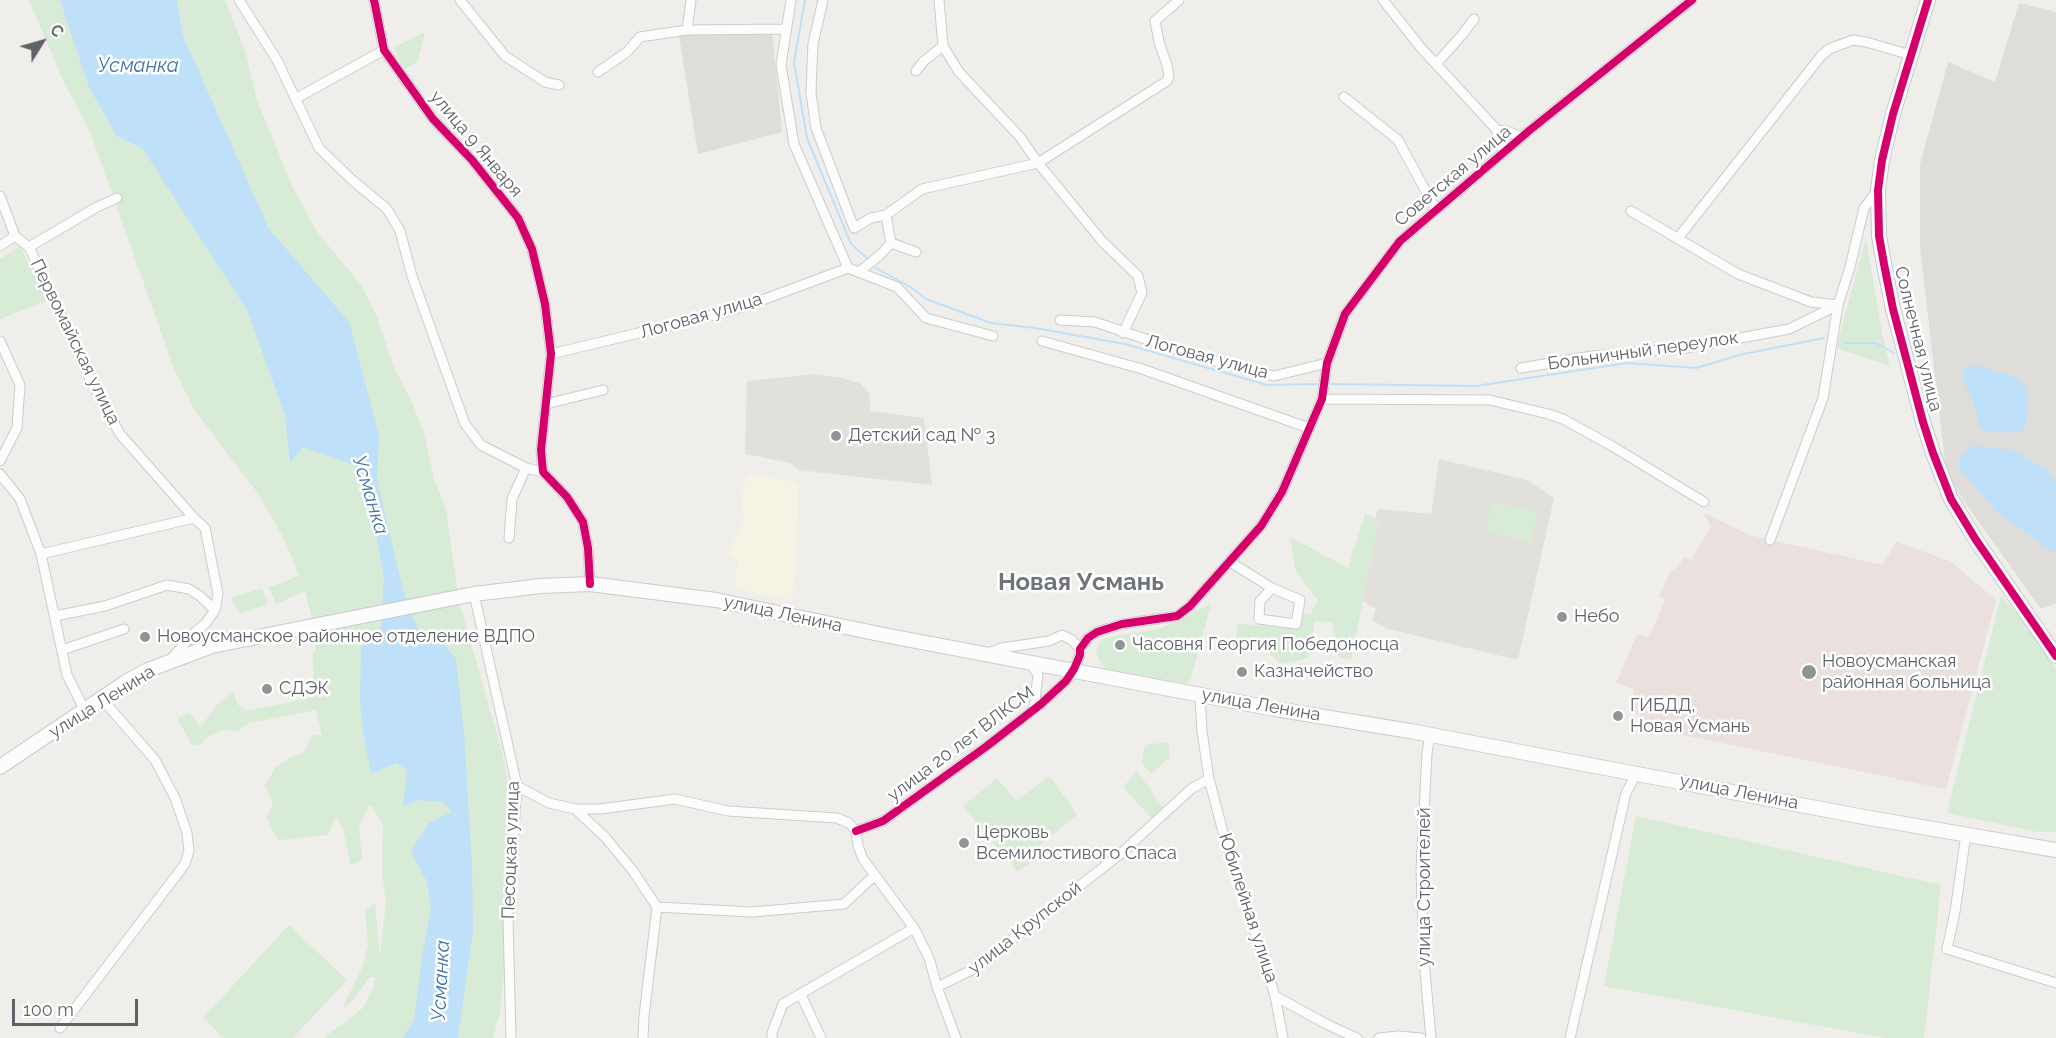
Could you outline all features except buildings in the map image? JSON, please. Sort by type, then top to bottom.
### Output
[{"type":"main road","name":"Солнечная улица","points":[[1928,0],[1884,149],[1878,190],[1879,236],[1893,309],[1923,422],[1943,481],[1970,531],[2056,656]]},
{"type":"main road","name":"улица Ленина","points":[[0,767],[141,674],[212,646],[469,595],[541,586],[590,584],[706,599],[1200,694],[1637,773],[1864,817],[2056,850]]},
{"type":"main road","points":[[2026,844],[2056,843]]},
{"type":"street","points":[[239,0],[277,60],[319,148],[387,209],[400,231],[412,276],[465,424],[481,445],[526,468],[543,472],[567,497],[583,522],[588,548],[590,584]]},
{"type":"street","name":"улица 9 Января","points":[[374,0],[384,50],[434,119],[478,168],[518,218],[532,249],[545,303],[551,354],[541,450],[543,472]]},
{"type":"street","points":[[460,0],[505,56],[545,82],[559,84]]},
{"type":"street","points":[[687,30],[691,0]]},
{"type":"street","points":[[791,0],[781,65],[794,144],[848,268],[897,287],[926,318],[993,336]]},
{"type":"street","points":[[823,0],[813,44],[811,93],[816,128],[854,228],[872,218],[886,215],[922,189],[1038,163],[1167,81],[1169,76],[1155,21],[1179,0]]},
{"type":"street","name":"Логовая улица","points":[[939,0],[943,46],[959,72],[1020,137],[1038,163],[1102,241],[1138,276],[1142,293],[1123,333]]},
{"type":"street","name":"Советская улица","points":[[1383,0],[1436,64],[1497,130],[1522,137]]},
{"type":"street","name":"Советская улица","points":[[1080,649],[1088,638],[1098,632],[1122,624],[1177,616],[1190,606],[1261,526],[1282,492],[1322,399],[1327,363],[1345,314],[1400,241],[1522,137],[1692,0]]},
{"type":"street","points":[[1436,64],[1474,19]]},
{"type":"street","points":[[598,72],[627,52],[639,37],[687,30],[785,29]]},
{"type":"street","points":[[1678,238],[1828,49],[1853,40],[1911,55]]},
{"type":"street","points":[[916,71],[924,61],[943,46]]},
{"type":"street","points":[[295,99],[384,50]]},
{"type":"street","points":[[1344,97],[1398,140],[1436,210]]},
{"type":"street","points":[[1497,130],[1498,140],[1504,152]]},
{"type":"street","name":"Солнечная улица","points":[[1838,305],[1864,208],[1878,190]]},
{"type":"street","points":[[0,196],[15,236],[0,246]]},
{"type":"street","points":[[29,247],[117,198]]},
{"type":"street","points":[[1631,211],[1738,274],[1811,302],[1838,305],[1822,398],[1770,540]]},
{"type":"street","points":[[886,215],[891,243]]},
{"type":"street","name":"Первомайская улица","points":[[15,236],[29,247],[89,377],[120,434],[205,528],[218,594],[215,610]]},
{"type":"street","points":[[891,243],[916,252]]},
{"type":"street","points":[[859,272],[891,243]]},
{"type":"street","name":"Логовая улица","points":[[551,354],[718,314],[749,305],[848,268]]},
{"type":"street","name":"Больничный переулок","points":[[1521,368],[1592,356],[1686,348],[1770,332],[1789,328],[1838,305]]},
{"type":"street","name":"Логовая улица","points":[[1060,320],[1095,322],[1198,357],[1274,376],[1327,363]]},
{"type":"street","points":[[0,340],[20,385],[17,428],[0,461]]},
{"type":"street","points":[[1042,341],[1142,369],[1309,428]]},
{"type":"street","points":[[546,404],[603,390]]},
{"type":"street","points":[[1322,399],[1490,400],[1548,414],[1563,419],[1612,446],[1704,502]]},
{"type":"street","points":[[509,538],[512,499],[526,468]]},
{"type":"street","points":[[0,474],[20,499],[41,554],[67,675],[85,711]]},
{"type":"street","points":[[41,554],[194,518]]},
{"type":"street","points":[[1230,562],[1272,588],[1300,600],[1296,624],[1258,620],[1260,601],[1272,588]]},
{"type":"street","points":[[55,616],[105,606],[167,585],[189,589],[215,610],[206,623],[194,633],[170,661]]},
{"type":"street","name":"Песоцкая улица","points":[[469,595],[516,784],[508,919],[511,1038]]},
{"type":"street","points":[[62,650],[124,629]]},
{"type":"street","points":[[987,654],[1002,648],[1049,641],[1062,635],[1072,640],[1080,649],[1074,669]]},
{"type":"street","points":[[1029,661],[1038,675],[1034,709]]},
{"type":"street","name":"улица 20 лет ВЛКСМ","points":[[856,831],[883,821],[987,746],[1066,681],[1074,669]]},
{"type":"street","points":[[1200,694],[1202,730],[1209,779]]},
{"type":"street","points":[[60,1028],[185,864],[189,851],[187,833],[175,798],[154,760],[102,699]]},
{"type":"street","name":"улица Строителей","points":[[1430,735],[1427,753],[1421,871],[1424,960],[1431,1038]]},
{"type":"street","points":[[1570,1038],[1626,793],[1637,773]]},
{"type":"street","name":"улица Крупской","points":[[937,987],[976,968],[1001,949],[1047,910],[1118,856],[1191,789],[1209,779]]},
{"type":"street","name":"Юбилейная улица","points":[[1209,779],[1223,832],[1275,996],[1283,1038]]},
{"type":"street","points":[[516,784],[549,802],[575,809],[600,809],[675,799],[728,812],[837,818],[849,823],[856,831],[862,859],[914,928],[929,958],[956,1038]]},
{"type":"street","points":[[575,809],[605,837],[633,871],[657,907],[644,1016],[644,1038]]},
{"type":"street","points":[[1966,834],[1947,950],[2056,983]]},
{"type":"street","points":[[657,907],[752,912],[844,904],[875,875]]},
{"type":"street","points":[[772,1038],[783,1004],[914,928]]},
{"type":"street","points":[[801,995],[821,1038]]},
{"type":"street","points":[[1275,996],[1357,1038]]},
{"type":"street","points":[[1379,1038],[1398,1036],[1421,1038]]},
{"type":"shaded area","points":[[2019,3],[2056,12],[2056,603],[2041,609],[1961,497],[1946,470],[1920,248],[1920,164],[1948,62],[1995,82]]},
{"type":"shaded area","points":[[772,31],[782,132],[698,154],[679,36]]},
{"type":"shaded area","name":"Детский сад № 3","points":[[815,374],[842,378],[861,384],[869,393],[871,411],[924,418],[932,485],[798,470],[791,463],[745,454],[747,381]]},
{"type":"shaded area","points":[[1439,459],[1527,480],[1554,498],[1518,660],[1388,629],[1372,620],[1376,609],[1352,595],[1378,509],[1431,514]]},
{"type":"shaded area","points":[[748,474],[798,483],[796,572],[791,600],[734,588],[738,561],[728,553],[744,521],[741,498]]},
{"type":"shaded area","points":[[1704,513],[1749,535],[1883,565],[1896,542],[1950,561],[1996,600],[1946,789],[1654,729],[1652,725],[1631,711],[1634,689],[1616,683],[1637,634],[1649,637],[1665,600],[1659,596],[1671,571],[1678,567],[1684,557],[1691,560],[1711,527]]},
{"type":"green space","points":[[29,0],[225,0],[245,51],[257,100],[292,186],[317,232],[362,286],[377,317],[393,366],[412,402],[424,433],[434,479],[446,510],[459,601],[501,748],[507,777],[508,936],[500,1012],[493,1038],[324,1038],[364,1007],[374,985],[375,978],[370,977],[352,1002],[342,1009],[362,968],[368,945],[365,911],[375,903],[380,956],[386,902],[382,872],[383,825],[371,805],[359,827],[362,859],[351,866],[343,829],[336,817],[328,835],[279,840],[271,829],[267,816],[273,803],[265,786],[275,768],[289,758],[304,753],[312,735],[322,736],[316,710],[249,723],[238,731],[222,730],[207,737],[202,744],[192,746],[177,718],[190,712],[200,728],[216,706],[233,691],[237,704],[247,711],[314,697],[313,653],[316,651],[311,614],[305,591],[276,604],[269,587],[299,576],[285,541],[259,495],[194,409],[174,369],[89,130],[62,78]]},
{"type":"green space","points":[[425,32],[417,62],[405,69],[393,48]]},
{"type":"green space","points":[[1866,239],[1882,333],[1890,366],[1836,348]]},
{"type":"green space","points":[[20,246],[47,301],[0,319],[0,259]]},
{"type":"green space","points":[[1492,502],[1538,512],[1531,542],[1485,532]]},
{"type":"green space","points":[[1365,513],[1379,521],[1351,660],[1338,656],[1332,622],[1315,621],[1308,658],[1281,664],[1255,640],[1236,637],[1238,624],[1297,628],[1301,615],[1311,613],[1318,600],[1296,572],[1290,537],[1348,568]]},
{"type":"green space","points":[[262,588],[268,604],[240,614],[231,598]]},
{"type":"green space","points":[[2001,596],[2020,617],[2056,669],[2056,832],[2038,832],[1947,813]]},
{"type":"green space","points":[[1211,604],[1190,682],[1185,684],[1106,669],[1099,660],[1096,650],[1105,638],[1162,628]]},
{"type":"green space","points":[[1168,742],[1170,757],[1151,774],[1142,763],[1145,745]]},
{"type":"green space","points":[[1137,771],[1164,809],[1151,818],[1123,787]]},
{"type":"green space","points":[[1050,776],[1077,815],[1034,850],[1038,858],[1017,871],[963,806],[997,778],[1016,801]]},
{"type":"green space","points":[[1636,816],[1941,885],[1924,1038],[1885,1038],[1604,986]]},
{"type":"green space","points":[[289,925],[347,980],[293,1038],[224,1038],[203,1018]]},
{"type":"water","name":"Усманка","points":[[60,0],[177,0],[183,36],[269,229],[349,322],[379,435],[377,480],[403,590],[421,638],[439,638],[456,659],[464,732],[472,864],[473,931],[458,1038],[402,1038],[414,1021],[422,956],[431,909],[427,882],[411,851],[429,823],[452,812],[443,802],[420,800],[403,806],[407,770],[396,763],[371,774],[360,703],[361,646],[380,638],[384,577],[373,517],[364,485],[354,465],[303,447],[290,463],[285,415],[247,310],[142,148],[117,136],[89,87]]},
{"type":"water","points":[[1978,366],[2014,376],[2022,382],[2027,391],[2027,420],[2025,428],[2019,433],[1984,431],[1980,427],[1973,402],[1962,377],[1963,370],[1967,367]]},
{"type":"water","points":[[1975,446],[2013,450],[2046,469],[2056,482],[2056,554],[1999,514],[1963,474],[1958,461],[1968,448]]},
{"type":"waterway","points":[[805,0],[794,62],[807,138],[851,244],[868,259]]},
{"type":"waterway","points":[[876,268],[912,288],[926,299],[991,323],[1035,328],[1125,344],[1267,385],[1319,384]]},
{"type":"waterway","points":[[1331,384],[1476,386],[1627,363],[1696,368],[1743,354],[1824,338]]},
{"type":"waterway","points":[[1845,343],[1876,343],[1894,353]]},
{"type":"cycle path","points":[[374,0],[384,50],[433,119],[472,160],[518,218],[532,249],[545,304],[551,354],[541,450],[543,472],[567,497],[583,522],[588,548],[590,584]]},
{"type":"cycle path","points":[[856,831],[883,821],[1041,704],[1066,681],[1074,669],[1080,649],[1088,638],[1097,632],[1122,624],[1177,616],[1190,606],[1261,526],[1282,492],[1322,399],[1327,363],[1345,314],[1400,241],[1530,130],[1692,0]]},
{"type":"cycle path","points":[[1928,0],[1893,114],[1882,160],[1878,190],[1879,236],[1884,264],[1893,309],[1923,422],[1951,499],[1976,540],[2056,656]]},
{"type":"place","name":"Детский сад № 3","points":[[836,436]]},
{"type":"place","name":"Небо","points":[[1562,617]]},
{"type":"place","name":"Новоусманское районное отделение ВДПО","points":[[145,637]]},
{"type":"place","name":"Часовня Георгия Победоносца","points":[[1120,645]]},
{"type":"place","name":"Казначейство","points":[[1242,672]]},
{"type":"place","name":"Новоусманская районная больница","points":[[1809,672]]},
{"type":"place","name":"СДЭК","points":[[267,689]]},
{"type":"place","name":"ГИБДД, Новая Усмань","points":[[1618,716]]},
{"type":"place","name":"Церковь Всемилостивого Спаса","points":[[964,843]]},
{"type":"district","name":"Новая Усмань","points":[[1081,583]]}]
